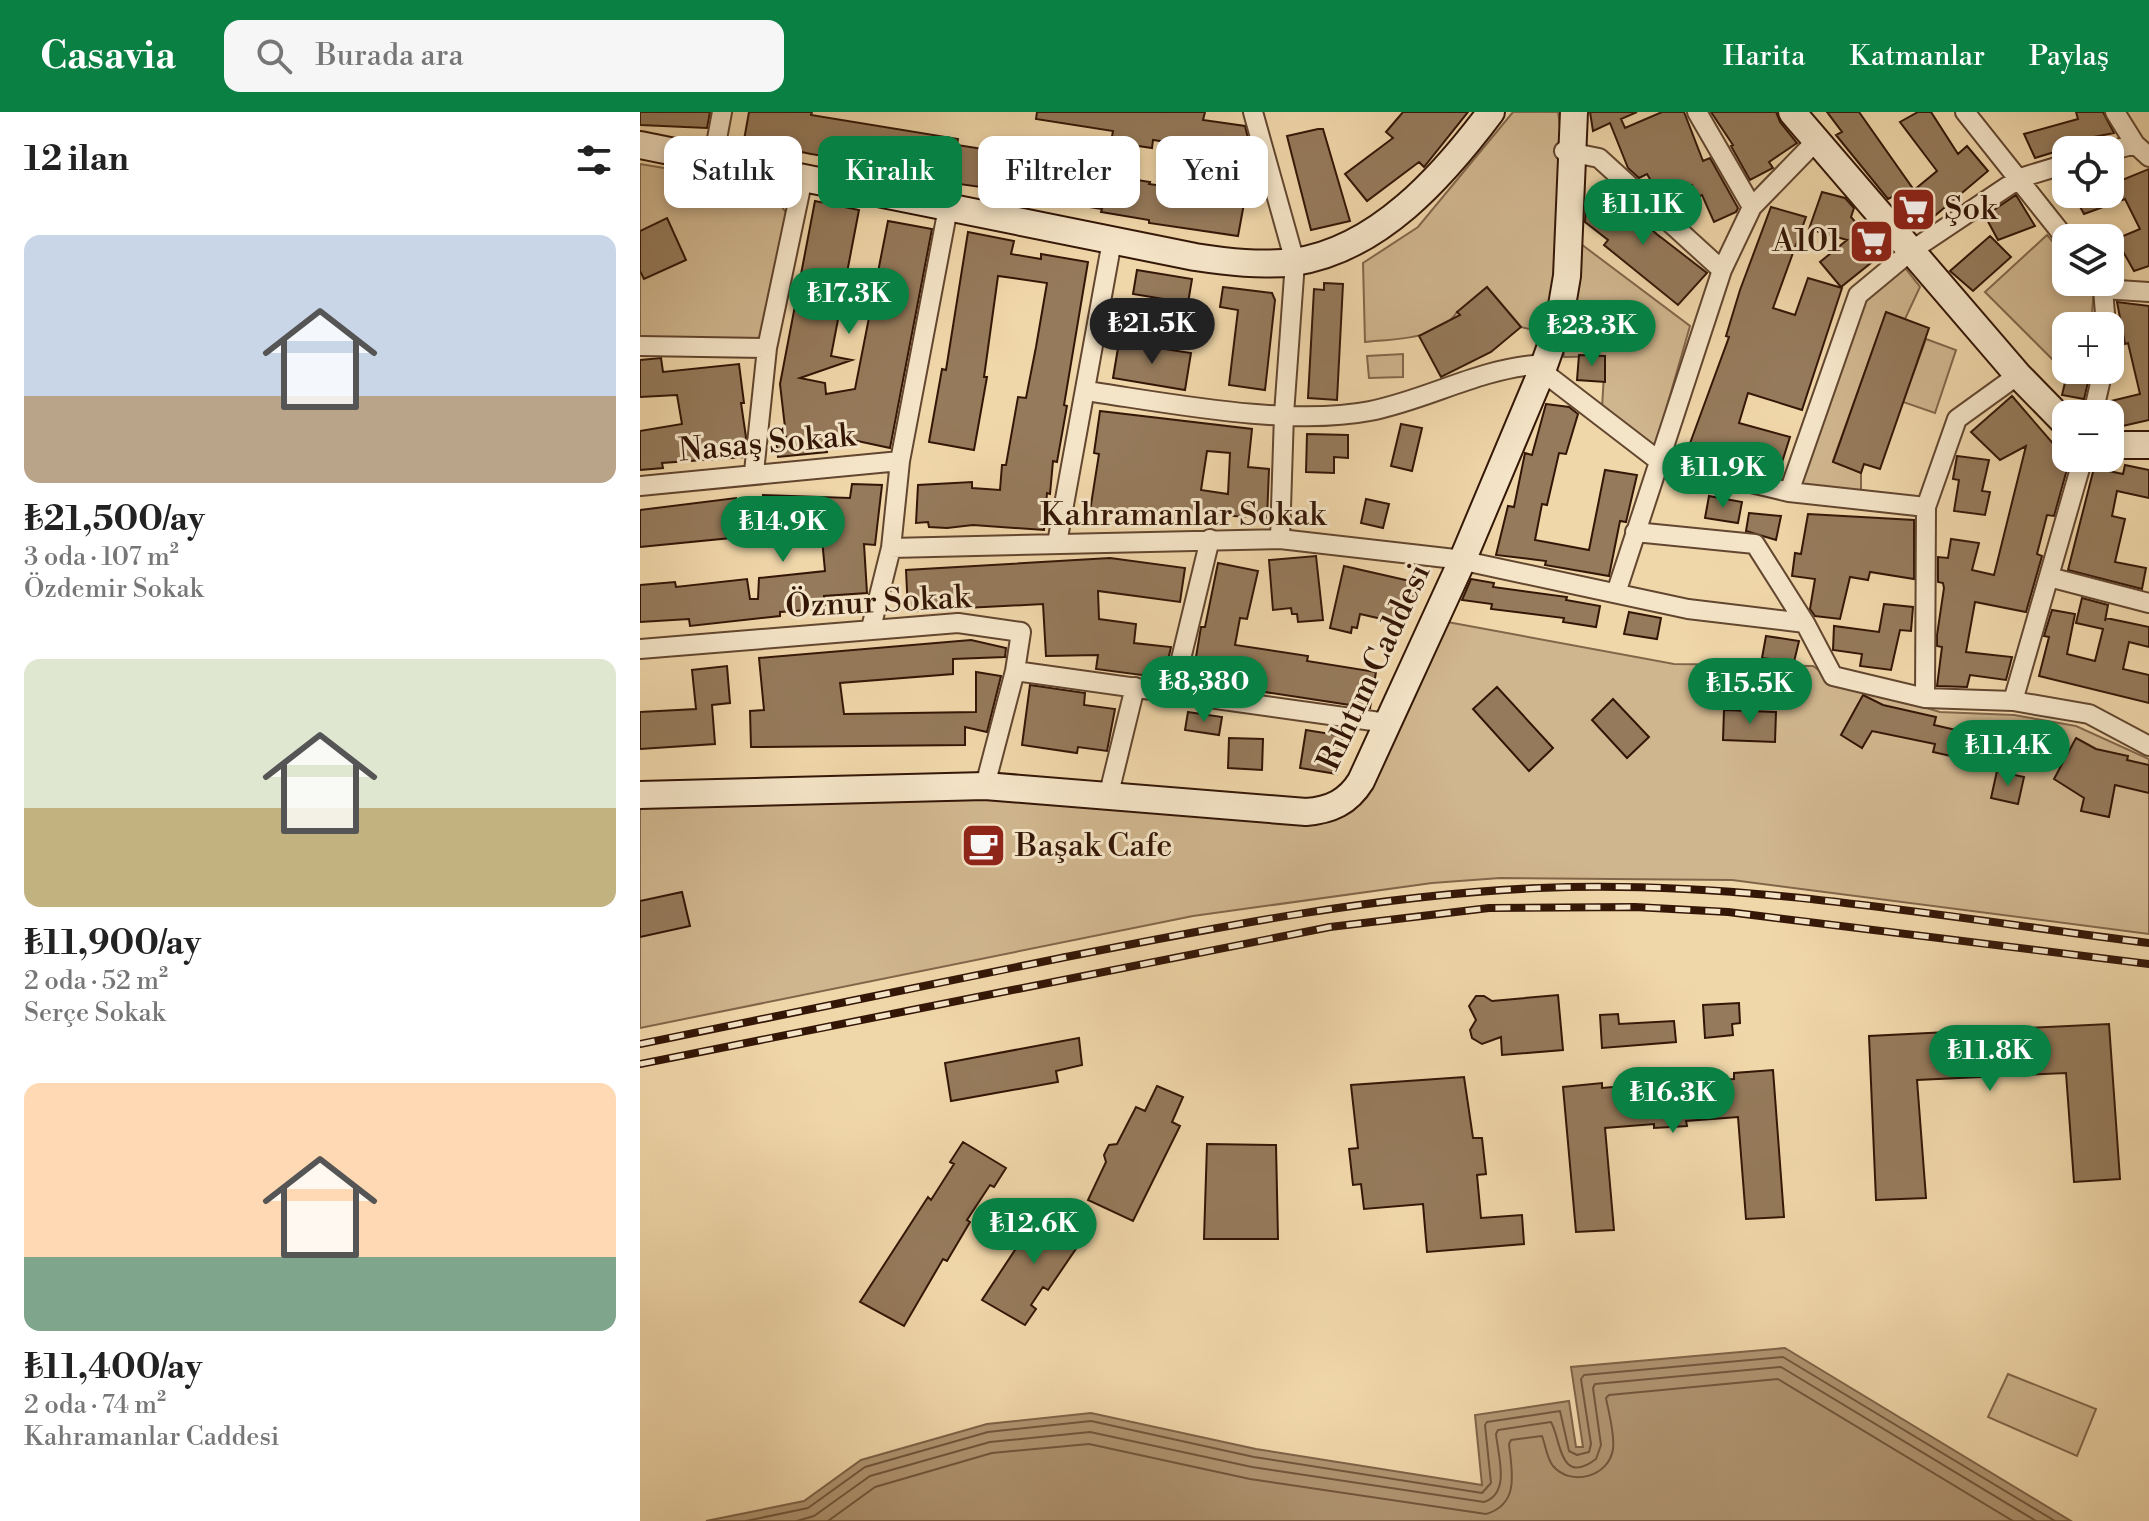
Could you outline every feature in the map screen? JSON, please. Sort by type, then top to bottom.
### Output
[{"type":"main road","points":[[948,208],[1230,262],[1295,262],[1339,249],[1363,237],[1405,207],[1452,160],[1491,112]]},
{"type":"main road","name":"Rıhtım Caddesi","points":[[1565,112],[1569,152]]},
{"type":"main road","name":"Rıhtım Caddesi","points":[[640,795],[985,786],[1320,811],[1346,800],[1361,781],[1538,368],[1555,302],[1574,112]]},
{"type":"main road","points":[[1792,112],[2018,375],[2052,410]]},
{"type":"main road","points":[[640,145],[664,150]]},
{"type":"main road","points":[[803,178],[818,181]]},
{"type":"main road","points":[[2124,445],[2149,445]]},
{"type":"main road","name":"Rıhtım Caddesi","points":[[640,784],[988,774],[1283,799],[1321,798],[1348,787],[1458,560]]},
{"type":"street","points":[[718,136],[722,112]]},
{"type":"street","points":[[1253,112],[1295,262],[1284,414],[1280,539]]},
{"type":"street","points":[[1697,112],[1752,207]]},
{"type":"street","points":[[1965,112],[2055,224]]},
{"type":"street","points":[[2115,112],[2135,144],[2149,157]]},
{"type":"street","points":[[1616,593],[1722,270],[1752,207],[1817,140]]},
{"type":"street","points":[[2124,147],[2135,144]]},
{"type":"street","points":[[1569,152],[1599,158],[1722,270]]},
{"type":"street","points":[[1789,492],[1858,295],[1911,251],[2020,178],[2052,168]]},
{"type":"street","points":[[754,472],[767,348],[803,178]]},
{"type":"street","points":[[871,628],[891,548],[900,461],[948,208]]},
{"type":"street","points":[[1057,543],[1112,241]]},
{"type":"street","points":[[2124,288],[2149,292]]},
{"type":"street","points":[[640,346],[767,348]]},
{"type":"street","points":[[1086,391],[1206,408],[1284,414],[1369,411],[1491,373],[1538,368],[1659,461],[1789,492],[1926,507]]},
{"type":"street","points":[[1925,698],[1926,507],[1957,419],[2018,375]]},
{"type":"street","name":"Nasaş Sokak","points":[[640,486],[754,472],[900,461]]},
{"type":"street","points":[[2013,701],[2079,472]]},
{"type":"street","points":[[1635,532],[1755,544],[1805,623],[1833,676],[1925,698],[2013,701],[2089,714],[2149,746]]},
{"type":"street","points":[[1173,692],[1210,539]]},
{"type":"street","name":"Kahramanlar Sokak","points":[[891,548],[1280,539],[1458,560],[1688,609],[1805,623]]},
{"type":"street","points":[[2049,577],[2149,603]]},
{"type":"street","name":"Öznur Sokak","points":[[640,649],[958,623],[1021,632],[1015,671],[988,774]]},
{"type":"street","points":[[1015,671],[1380,722]]},
{"type":"street","points":[[1111,785],[1135,687]]},
{"type":"shaded area","points":[[1513,112],[1558,112],[1563,195],[1546,333],[1457,312],[1449,321],[1428,333],[1365,342],[1363,263],[1418,227]]},
{"type":"shaded area","points":[[640,164],[664,168],[664,208],[783,208],[788,215],[767,348],[640,346]]},
{"type":"shaded area","points":[[1569,235],[1690,326],[1654,451],[1602,408],[1605,356],[1564,357],[1559,323]]},
{"type":"shaded area","points":[[2047,235],[2052,241],[2052,296],[2093,296],[2092,312],[2052,312],[2052,359],[1985,292]]},
{"type":"shaded area","points":[[1899,260],[1920,287],[1905,319],[1886,313],[1833,461],[1861,473],[1861,499],[1789,492],[1858,295]]},
{"type":"shaded area","points":[[1926,339],[1956,350],[1935,413],[1903,402]]},
{"type":"shaded area","points":[[1403,354],[1403,377],[1369,378],[1367,356]]},
{"type":"shaded area","points":[[1442,621],[1674,664],[1813,666],[1834,681],[1940,712],[2014,715],[2076,726],[2149,759],[2149,934],[1732,880],[1500,878],[1432,883],[1193,916],[640,1028],[640,805],[940,795],[1357,805]]},
{"type":"shaded area","points":[[2008,1374],[2096,1409],[2077,1456],[1988,1417]]},
{"type":"water","points":[[1785,1348],[2071,1521],[706,1521],[804,1501],[861,1460],[987,1424],[1091,1413],[1256,1449],[1482,1485],[1475,1415],[1569,1401],[1576,1447],[1583,1447],[1571,1367]]},
{"type":"building","points":[[640,112],[710,112],[707,128],[640,125]]},
{"type":"building","points":[[749,112],[812,112],[811,115],[940,136],[818,136],[818,155],[802,152],[802,136],[745,136]]},
{"type":"building","points":[[1037,112],[1205,112],[1203,120],[1245,126],[1248,136],[1156,136],[1152,148],[1140,146],[1140,136],[1112,136],[1113,131],[1036,119]]},
{"type":"building","points":[[1403,112],[1468,112],[1424,167],[1419,162],[1367,201],[1345,174],[1393,138],[1386,132]]},
{"type":"building","points":[[1590,112],[1637,112],[1621,119],[1625,128],[1662,112],[1684,112],[1703,161],[1710,158],[1738,208],[1736,212],[1714,222],[1702,195],[1698,197],[1692,185],[1661,198],[1647,174],[1639,178],[1628,168],[1610,123],[1593,131]]},
{"type":"building","points":[[1711,112],[1776,112],[1797,143],[1769,162],[1773,168],[1750,180],[1733,145]]},
{"type":"building","points":[[1827,112],[1859,112],[1914,190],[1937,171],[1900,122],[1918,112],[1931,112],[1958,154],[1967,146],[1988,171],[1925,224],[1900,193],[1888,199],[1836,135],[1842,132]]},
{"type":"building","points":[[2076,112],[2103,112],[2114,133],[2052,136],[2052,153],[2035,158],[2024,134],[2078,119]]},
{"type":"building","points":[[1323,129],[1350,221],[1311,230],[1287,136]]},
{"type":"building","points":[[962,146],[978,148],[978,187],[962,184]]},
{"type":"building","points":[[2149,169],[2149,266],[2134,271],[2124,253],[2124,236],[2140,229],[2124,199],[2124,179]]},
{"type":"building","points":[[1140,180],[1156,185],[1156,208],[1243,208],[1238,236],[1149,223],[1149,220],[1101,212],[1102,209],[1096,208],[1140,208]]},
{"type":"building","points":[[1604,187],[1660,237],[1658,235],[1707,273],[1678,305],[1604,245],[1608,240],[1585,222],[1586,206]]},
{"type":"building","points":[[1822,192],[1845,198],[1854,208],[1851,217],[1882,254],[1841,287],[1820,262],[1847,240],[1809,229]]},
{"type":"building","points":[[2016,195],[2035,226],[1998,240],[1985,216]]},
{"type":"building","points":[[815,201],[818,202],[818,208],[859,210],[831,356],[852,360],[800,378],[825,383],[826,394],[855,389],[888,221],[932,229],[890,448],[825,434],[827,452],[778,457],[776,437],[786,436],[780,384]]},
{"type":"building","points":[[1771,207],[1806,217],[1773,308],[1795,315],[1808,278],[1842,288],[1802,410],[1748,393],[1739,423],[1790,437],[1778,475],[1689,446],[1729,337],[1726,336],[1740,290]]},
{"type":"building","points":[[2081,208],[2100,208],[2084,214]]},
{"type":"building","points":[[667,218],[686,260],[644,279],[640,271],[640,231]]},
{"type":"building","points":[[968,232],[1014,241],[1011,254],[1041,259],[1041,254],[1088,262],[1064,405],[1067,406],[1057,462],[1053,461],[1050,494],[1047,493],[1044,530],[973,525],[947,528],[929,527],[928,522],[916,523],[918,485],[972,482],[972,488],[1000,490],[1002,465],[1006,465],[1018,397],[1026,398],[1036,347],[1047,283],[998,276],[984,377],[987,377],[974,450],[929,442],[942,369],[946,370]]},
{"type":"building","points":[[1990,236],[2011,257],[1973,291],[1950,271]]},
{"type":"building","points":[[1137,270],[1192,279],[1188,303],[1133,294]]},
{"type":"building","points":[[1324,283],[1343,284],[1337,400],[1308,398],[1314,289],[1324,290]]},
{"type":"building","points":[[1223,287],[1272,293],[1275,300],[1265,390],[1229,385],[1238,310],[1220,307]]},
{"type":"building","points":[[1487,287],[1521,327],[1491,352],[1441,377],[1419,336],[1460,315],[1457,312]]},
{"type":"building","points":[[2117,302],[2149,306],[2149,420],[2124,426],[2124,400],[2115,400],[2140,394],[2128,343],[2125,344],[2124,312],[2119,312]]},
{"type":"building","points":[[1886,312],[1929,328],[1880,469],[1864,464],[1861,473],[1833,462]]},
{"type":"building","points":[[1119,342],[1191,353],[1185,390],[1113,378]]},
{"type":"building","points":[[1579,355],[1605,356],[1605,382],[1577,380]]},
{"type":"building","points":[[661,358],[663,372],[739,364],[746,437],[744,457],[662,463],[663,468],[640,470],[640,431],[682,424],[677,395],[640,397],[640,360]]},
{"type":"building","points":[[2065,384],[2088,384],[2084,399],[2062,395]]},
{"type":"building","points":[[2012,396],[2052,442],[2052,472],[2066,472],[2054,516],[2047,515],[2037,554],[2042,556],[2026,612],[1975,602],[1966,652],[2012,657],[2006,680],[1970,675],[1967,687],[1937,686],[1942,647],[1937,646],[1937,635],[1944,588],[1943,583],[1938,582],[1938,557],[1948,558],[1951,539],[1979,543],[1972,570],[1994,575],[2026,446],[2000,460],[1971,432]]},
{"type":"building","points":[[1546,404],[1569,407],[1578,414],[1566,454],[1559,453],[1547,505],[1542,504],[1535,540],[1589,550],[1605,470],[1637,475],[1626,522],[1620,521],[1609,576],[1545,565],[1546,561],[1496,555],[1508,506],[1514,507],[1525,453],[1532,455]]},
{"type":"building","points":[[1100,411],[1252,429],[1248,467],[1269,469],[1267,518],[1216,515],[1215,523],[1090,511],[1099,454],[1094,453]],"holes":[[[1207,451],[1230,453],[1228,494],[1201,490]]]},
{"type":"building","points":[[1401,424],[1422,428],[1412,471],[1391,466]]},
{"type":"building","points":[[1307,434],[1348,435],[1348,458],[1334,457],[1334,473],[1306,472]]},
{"type":"building","points":[[1957,456],[1989,460],[1982,491],[1990,492],[1985,515],[1954,511],[1959,480],[1953,479]]},
{"type":"building","points":[[2125,465],[2149,470],[2149,498],[2117,491],[2112,516],[2125,519],[2115,562],[2146,568],[2142,589],[2068,570],[2093,472],[2123,474]]},
{"type":"building","points":[[852,484],[882,485],[875,545],[864,544],[867,593],[824,596],[825,609],[780,612],[780,616],[690,626],[689,619],[640,622],[640,585],[675,582],[676,587],[747,579],[750,599],[758,599],[759,578],[825,571],[822,539],[761,537],[763,495],[850,498]]},
{"type":"building","points":[[1709,496],[1742,502],[1738,523],[1705,518]]},
{"type":"building","points":[[736,498],[741,537],[640,547],[640,510]]},
{"type":"building","points":[[1366,499],[1389,504],[1383,528],[1361,523]]},
{"type":"building","points":[[1749,513],[1781,516],[1776,540],[1746,531]]},
{"type":"building","points":[[1808,514],[1914,520],[1914,579],[1870,572],[1868,580],[1850,577],[1840,619],[1815,616],[1810,609],[1815,579],[1792,576],[1795,553],[1801,554]]},
{"type":"building","points":[[1316,556],[1323,620],[1298,622],[1297,614],[1292,614],[1291,608],[1273,610],[1269,560]]},
{"type":"building","points":[[1110,558],[1185,568],[1180,602],[1098,591],[1099,619],[1136,624],[1134,643],[1171,647],[1164,678],[1096,669],[1098,655],[1046,656],[1043,604],[908,611],[906,570]]},
{"type":"building","points":[[1218,563],[1258,571],[1247,619],[1240,618],[1235,645],[1308,656],[1307,661],[1376,672],[1370,708],[1192,681],[1201,627],[1205,627]]},
{"type":"building","points":[[1344,566],[1423,584],[1404,624],[1360,614],[1357,628],[1352,627],[1351,633],[1330,628]]},
{"type":"building","points":[[1471,579],[1494,583],[1493,587],[1567,597],[1566,600],[1600,606],[1596,627],[1563,622],[1564,618],[1491,609],[1492,604],[1462,600]]},
{"type":"building","points":[[2082,598],[2108,605],[2105,621],[2106,618],[2149,627],[2149,647],[2129,642],[2123,669],[2149,675],[2149,703],[2039,676],[2049,637],[2044,636],[2052,610],[2075,614],[2067,654],[2095,661],[2103,629],[2076,623]]},
{"type":"building","points":[[1884,604],[1913,607],[1911,631],[1900,630],[1891,670],[1860,666],[1862,654],[1833,650],[1834,626],[1879,632]]},
{"type":"building","points":[[1629,612],[1661,618],[1657,639],[1624,634]]},
{"type":"building","points":[[1766,636],[1799,641],[1794,662],[1762,658]]},
{"type":"building","points":[[971,640],[1006,648],[1005,657],[953,659],[953,674],[840,683],[844,714],[976,712],[976,672],[1001,676],[987,732],[965,727],[965,745],[751,747],[750,711],[764,710],[759,658]]},
{"type":"building","points":[[727,666],[730,703],[712,705],[715,744],[640,749],[640,712],[696,709],[692,670]]},
{"type":"building","points":[[1030,685],[1085,693],[1084,705],[1115,709],[1107,751],[1078,747],[1077,753],[1022,745]]},
{"type":"building","points":[[1497,687],[1553,748],[1529,771],[1473,709]]},
{"type":"building","points":[[1863,695],[1883,705],[1936,717],[1934,725],[1965,732],[1960,758],[1933,752],[1935,744],[1872,731],[1862,748],[1841,735]]},
{"type":"building","points":[[1613,699],[1649,737],[1627,758],[1592,720]]},
{"type":"building","points":[[1724,710],[1776,712],[1775,742],[1723,740]]},
{"type":"building","points":[[1188,712],[1222,717],[1219,735],[1185,730]]},
{"type":"building","points":[[2030,722],[2057,728],[2051,754],[2024,748]]},
{"type":"building","points":[[1306,730],[1343,736],[1337,774],[1300,768]]},
{"type":"building","points":[[1229,738],[1263,739],[1262,770],[1228,768]]},
{"type":"building","points":[[2076,738],[2096,749],[2128,756],[2127,760],[2149,765],[2149,793],[2115,785],[2109,817],[2081,811],[2084,798],[2054,779]]},
{"type":"building","points":[[1997,771],[2024,777],[2018,804],[1991,798]]},
{"type":"building","name":"Başak Cafe","points":[[992,826],[1001,841],[997,848],[1001,854],[980,866],[968,847],[976,842],[973,837]]},
{"type":"building","points":[[682,892],[690,926],[640,937],[640,901]]},
{"type":"building","points":[[1558,995],[1563,1050],[1502,1055],[1501,1037],[1482,1044],[1472,1038],[1470,1030],[1476,1020],[1469,1006],[1476,996],[1492,1001]]},
{"type":"building","points":[[1739,1003],[1740,1023],[1732,1024],[1733,1035],[1705,1038],[1703,1005]]},
{"type":"building","points":[[1618,1014],[1619,1024],[1674,1021],[1676,1042],[1602,1048],[1600,1015]]},
{"type":"building","points":[[2109,1024],[2120,1179],[2074,1182],[2066,1073],[1917,1080],[1926,1198],[1876,1200],[1869,1036]]},
{"type":"building","points":[[1079,1038],[1082,1065],[1056,1071],[1058,1082],[951,1101],[945,1063]]},
{"type":"building","points":[[1773,1070],[1784,1217],[1746,1219],[1738,1117],[1686,1121],[1687,1126],[1654,1128],[1654,1124],[1605,1128],[1614,1230],[1576,1232],[1563,1087],[1602,1083],[1602,1088],[1674,1078],[1674,1083],[1734,1079],[1734,1073]]},
{"type":"building","points":[[1464,1077],[1473,1138],[1482,1138],[1486,1174],[1477,1175],[1481,1218],[1522,1215],[1524,1244],[1427,1252],[1423,1204],[1364,1209],[1361,1184],[1353,1185],[1349,1149],[1358,1148],[1351,1085]]},
{"type":"building","points":[[1157,1086],[1183,1097],[1172,1122],[1180,1126],[1133,1221],[1088,1200],[1106,1162],[1104,1155],[1109,1145],[1117,1144],[1136,1107],[1145,1111]]},
{"type":"building","points":[[963,1142],[1006,1168],[994,1187],[990,1185],[967,1220],[970,1222],[947,1261],[943,1259],[904,1326],[860,1302],[928,1197],[931,1200],[954,1164],[950,1162]]},
{"type":"building","points":[[1207,1144],[1276,1145],[1278,1239],[1204,1239]]},
{"type":"building","points":[[1042,1209],[1086,1234],[1048,1290],[1043,1287],[1031,1305],[1036,1309],[1025,1325],[982,1300]]},
{"type":"railway","points":[[640,1044],[1239,924],[1358,905],[1479,892],[1539,888],[1692,889],[1845,903],[2149,943]]},
{"type":"railway","points":[[640,1064],[1330,927],[1489,908],[1635,907],[1728,912],[2149,964]]},
{"type":"place","name":"Şok","points":[[1913,209]]},
{"type":"place","name":"A101","points":[[1872,241]]},
{"type":"place","name":"Başak Cafe","points":[[984,846]]}]
